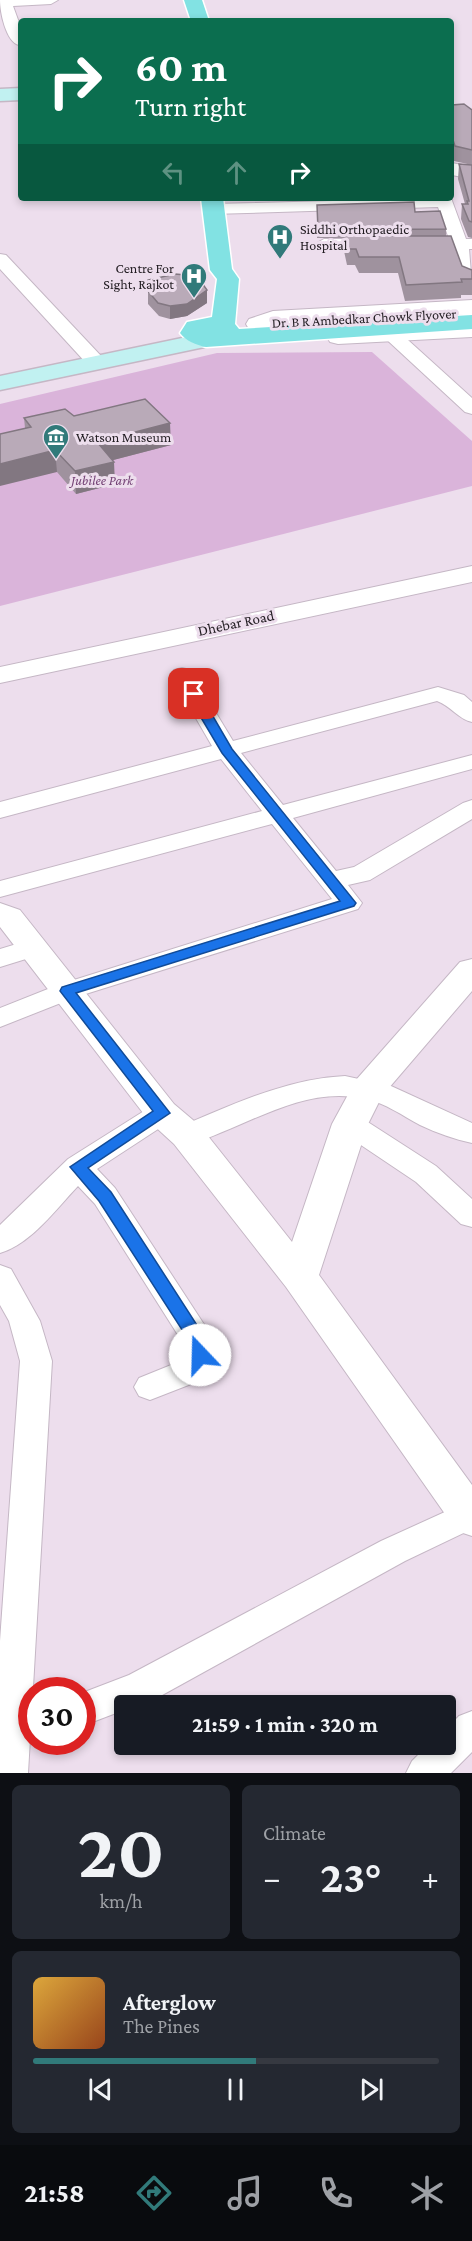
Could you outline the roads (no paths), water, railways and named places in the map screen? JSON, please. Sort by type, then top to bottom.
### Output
[{"type":"main road","points":[[193,0],[199,18]]},
{"type":"main road","points":[[0,95],[18,94]]},
{"type":"main road","points":[[0,370],[90,356],[214,330],[228,279],[221,270],[217,225],[212,203]]},
{"type":"main road","name":"Dr. B R Ambedkar Chowk Flyover","points":[[214,330],[258,329],[472,312]]},
{"type":"main road","name":"Dr. B R Ambedkar Chowk Flyover","points":[[294,326],[472,322]]},
{"type":"main road","points":[[0,383],[90,356]]},
{"type":"street","points":[[18,39],[2,2],[51,0]]},
{"type":"street","points":[[212,203],[366,201]]},
{"type":"street","points":[[444,201],[466,245],[472,281]]},
{"type":"street","points":[[324,244],[466,245]]},
{"type":"street","points":[[0,259],[90,356]]},
{"type":"street","points":[[258,329],[273,318],[472,307]]},
{"type":"street","points":[[258,329],[281,339],[472,330]]},
{"type":"street","points":[[392,335],[472,408]]},
{"type":"street","name":"Dhebar Road","points":[[0,662],[472,561]]},
{"type":"street","name":"Dhebar Road","points":[[0,675],[472,574]]},
{"type":"street","points":[[0,1018],[67,991],[349,903],[226,750],[182,675]]},
{"type":"street","points":[[0,810],[438,694],[456,700],[472,715]]},
{"type":"street","points":[[96,1705],[142,1687],[393,1551],[471,1516],[299,1276],[67,991],[17,953],[2,902],[279,816],[472,762]]},
{"type":"street","points":[[330,880],[361,874],[472,808]]},
{"type":"street","points":[[299,1276],[350,1124],[368,1089],[472,970]]},
{"type":"street","points":[[0,1242],[27,1220],[78,1167],[175,1124],[304,1089],[336,1085],[368,1089],[455,1130],[472,1133]]},
{"type":"street","points":[[350,1124],[426,1174],[472,1216]]},
{"type":"street","points":[[78,1167],[105,1196],[198,1341],[200,1355],[193,1370],[150,1387]]},
{"type":"street","points":[[0,1277],[24,1321],[36,1361],[8,1643],[18,1705]]},
{"type":"street","points":[[425,1773],[472,1728]]},
{"type":"street","points":[[9,1773],[18,1743]]},
{"type":"place","name":"Siddhi Orthopaedic Hospital","points":[[280,260]]},
{"type":"place","name":"Centre For Sight, Rajkot","points":[[194,299]]},
{"type":"place","name":"Watson Museum","points":[[56,460]]},
{"type":"park label","name":"Jubilee Park","points":[[102,480]]}]
